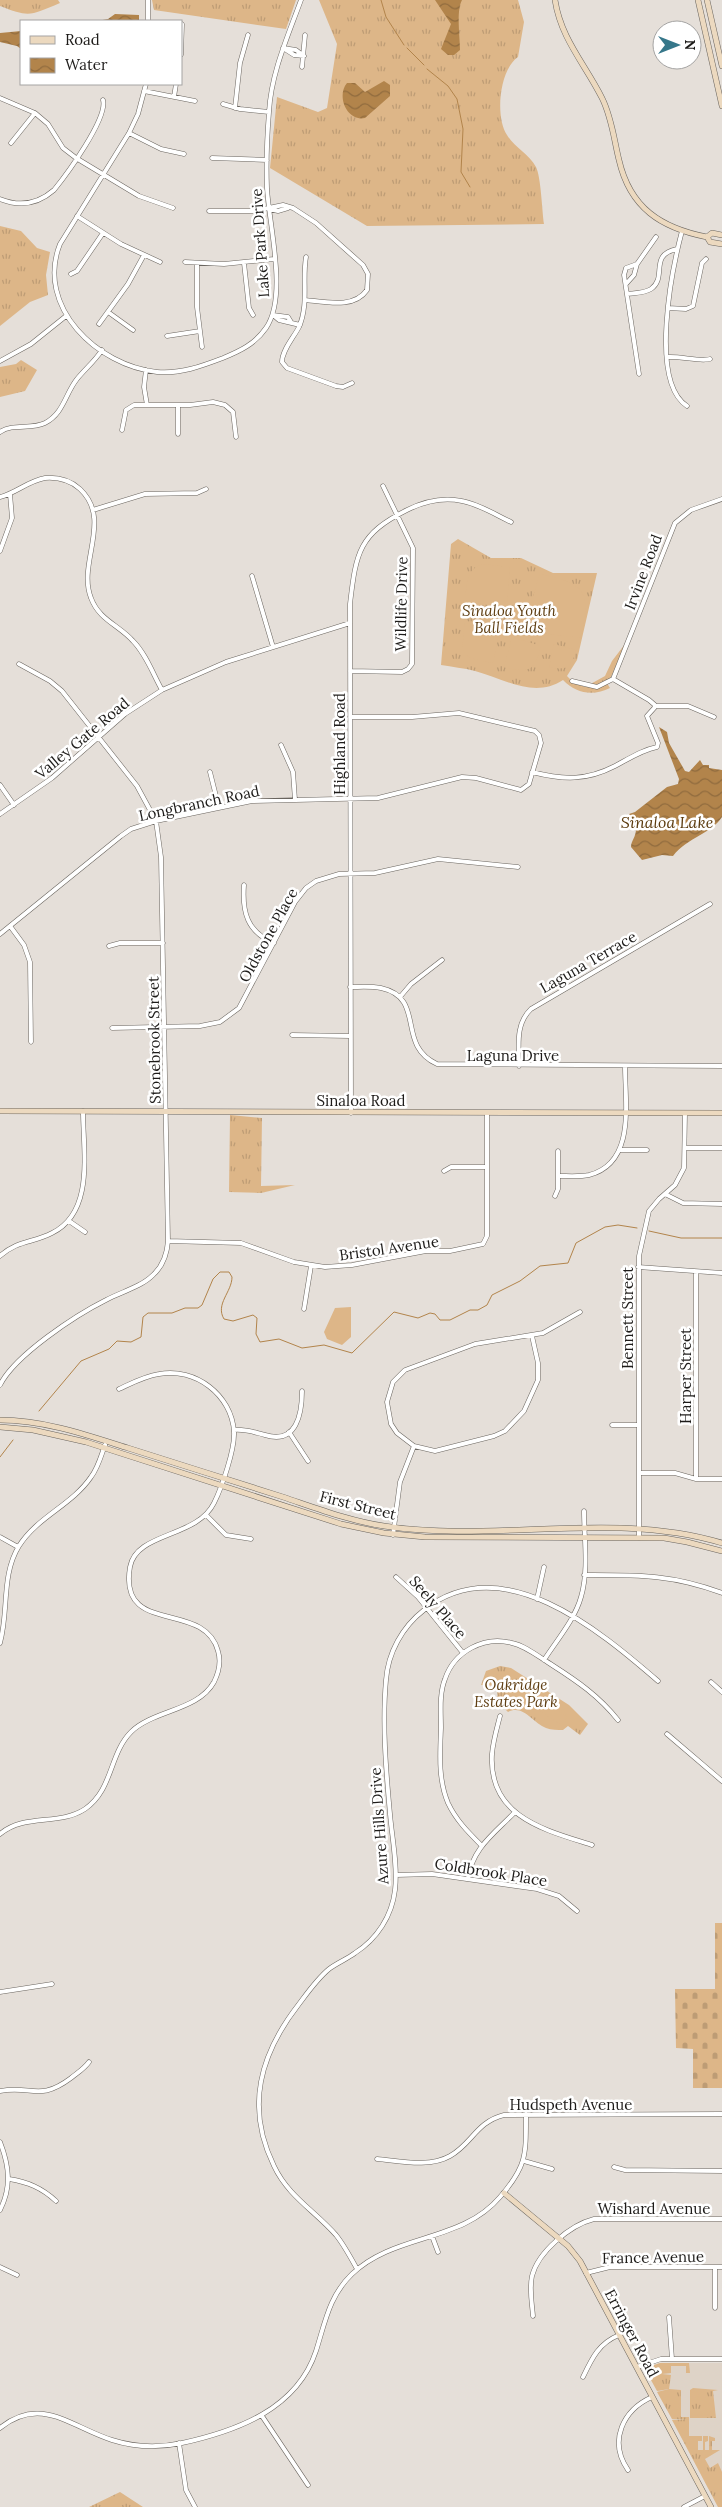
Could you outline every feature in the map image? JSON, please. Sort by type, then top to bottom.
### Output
[{"type":"main road","points":[[555,0],[564,36],[594,84],[607,110],[623,174],[632,193],[656,219],[682,232],[707,237],[710,242],[722,244]]},
{"type":"main road","points":[[698,0],[722,106]]},
{"type":"main road","points":[[707,0],[722,66]]},
{"type":"main road","points":[[707,237],[712,233],[722,235]]},
{"type":"main road","name":"Sinaloa Road","points":[[0,1111],[722,1113]]},
{"type":"main road","name":"First Street","points":[[0,1420],[53,1426],[356,1520],[394,1527],[436,1530],[639,1530],[688,1534],[722,1544]]},
{"type":"main road","name":"First Street","points":[[0,1427],[55,1434],[341,1524],[393,1535],[426,1537],[639,1538],[676,1540],[722,1551]]},
{"type":"main road","name":"Erringer Road","points":[[504,2193],[559,2238],[574,2253],[711,2507]]},
{"type":"street","points":[[148,0],[148,20]]},
{"type":"street","name":"Lake Park Drive","points":[[146,85],[129,133],[60,244],[54,265],[55,291],[66,316],[102,350],[123,363],[146,370],[173,372],[186,370],[235,353],[256,340],[273,315],[277,291],[269,209],[267,160],[269,112],[273,82],[283,48],[301,0]]},
{"type":"street","points":[[235,108],[240,63],[248,35]]},
{"type":"street","points":[[302,67],[305,35]]},
{"type":"street","points":[[283,48],[294,55],[304,56]]},
{"type":"street","points":[[174,97],[176,85]]},
{"type":"street","points":[[144,92],[195,101]]},
{"type":"street","points":[[0,98],[35,112],[48,124],[63,148],[76,158],[139,196],[173,208]]},
{"type":"street","points":[[0,199],[21,204],[44,198],[59,184],[101,118],[104,105],[103,100]]},
{"type":"street","points":[[223,104],[235,108],[269,112]]},
{"type":"street","points":[[11,143],[35,112]]},
{"type":"street","points":[[129,133],[162,149],[184,154]]},
{"type":"street","points":[[212,158],[267,160]]},
{"type":"street","points":[[209,211],[269,209],[278,211],[288,208],[301,212],[363,265],[368,274],[367,290],[356,300],[340,303],[305,300]]},
{"type":"street","points":[[77,216],[103,233],[160,262]]},
{"type":"street","points":[[682,232],[677,249],[666,333],[673,386],[680,401],[688,406]]},
{"type":"street","points":[[71,274],[77,271],[103,233]]},
{"type":"street","points":[[639,374],[625,270],[636,264],[656,237]]},
{"type":"street","points":[[627,294],[644,291],[653,287],[658,278],[659,264],[662,256],[667,252],[677,249]]},
{"type":"street","points":[[99,324],[128,284],[144,255]]},
{"type":"street","points":[[306,257],[305,300],[300,325],[283,355],[284,365],[336,386],[343,387],[352,383]]},
{"type":"street","points":[[185,262],[196,264],[274,259]]},
{"type":"street","points":[[668,308],[686,309],[693,306],[702,263],[706,259]]},
{"type":"street","points":[[244,262],[249,308],[253,315]]},
{"type":"street","points":[[196,264],[202,347]]},
{"type":"street","points":[[626,284],[634,275],[636,264]]},
{"type":"street","points":[[108,312],[133,330]]},
{"type":"street","points":[[273,315],[288,317],[291,322],[300,325]]},
{"type":"street","points":[[0,361],[31,344],[66,316]]},
{"type":"street","points":[[168,336],[200,331]]},
{"type":"street","points":[[0,432],[11,428],[37,426],[53,418],[63,406],[75,381],[102,350]]},
{"type":"street","points":[[668,357],[688,357],[705,361],[710,359]]},
{"type":"street","points":[[146,370],[144,387],[147,405]]},
{"type":"street","points":[[122,430],[128,408],[134,404],[178,406],[213,402],[225,405],[235,417],[236,437]]},
{"type":"street","points":[[178,406],[178,434]]},
{"type":"street","points":[[0,497],[10,494],[35,480],[61,479],[75,484],[84,493],[93,510],[95,528],[87,577],[91,598],[103,618],[137,645],[162,690]]},
{"type":"street","name":"Wildlife Drive","points":[[350,671],[402,672],[412,664],[414,555],[411,540],[383,486]]},
{"type":"street","points":[[93,510],[145,494],[197,492],[206,489]]},
{"type":"street","points":[[0,551],[12,518],[10,494]]},
{"type":"street","name":"Highland Road","points":[[351,1112],[350,623],[352,586],[362,547],[376,528],[427,501],[452,499],[475,505],[511,522]]},
{"type":"street","name":"Irvine Road","points":[[613,679],[675,523],[691,510],[722,499]]},
{"type":"street","points":[[252,576],[273,647]]},
{"type":"street","name":"Valley Gate Road","points":[[0,814],[52,778],[125,714],[162,690],[209,668],[350,623]]},
{"type":"street","name":"Stonebrook Street","points":[[0,1385],[24,1357],[57,1330],[102,1302],[151,1277],[164,1261],[168,1241],[161,857],[156,821],[137,786],[58,687],[19,664]]},
{"type":"street","points":[[572,681],[597,687],[613,679],[656,706],[688,706],[714,717]]},
{"type":"street","points":[[350,718],[412,717],[459,713],[532,730],[538,733],[541,741],[532,772],[573,779],[613,767],[649,747],[657,747],[658,743],[647,716],[656,706]]},
{"type":"street","points":[[281,745],[293,772],[295,800]]},
{"type":"street","points":[[210,772],[219,808]]},
{"type":"street","name":"Longbranch Road","points":[[0,934],[121,836],[131,829],[156,821],[252,801],[378,798],[462,777],[476,778],[521,790],[529,784],[532,772]]},
{"type":"street","points":[[0,785],[14,805]]},
{"type":"street","name":"Oldstone Place","points":[[112,1028],[207,1026],[231,1015],[245,999],[295,902],[306,888],[327,876],[375,873],[438,859],[518,867]]},
{"type":"street","points":[[244,885],[243,906],[248,922],[259,935],[274,943]]},
{"type":"street","name":"Laguna Terrace","points":[[519,1066],[520,1028],[524,1017],[531,1009],[710,904]]},
{"type":"street","points":[[10,926],[24,945],[30,962],[31,1042]]},
{"type":"street","points":[[109,946],[120,943],[163,943]]},
{"type":"street","points":[[350,987],[382,988],[400,997],[411,984],[442,960]]},
{"type":"street","name":"Laguna Drive","points":[[400,997],[410,1013],[415,1044],[429,1060],[446,1066],[722,1066]]},
{"type":"street","points":[[292,1035],[350,1036]]},
{"type":"street","points":[[558,1176],[583,1176],[597,1172],[610,1163],[620,1150],[624,1136],[625,1066]]},
{"type":"street","points":[[0,1256],[23,1241],[52,1234],[69,1220],[78,1206],[83,1190],[83,1111]]},
{"type":"street","name":"Bristol Avenue","points":[[168,1241],[241,1243],[311,1266],[352,1265],[411,1254],[450,1251],[483,1244],[487,1236],[487,1113]]},
{"type":"street","name":"Bennett Street","points":[[639,1538],[638,1267],[640,1246],[646,1218],[653,1204],[675,1185],[682,1174],[686,1148],[686,1113]]},
{"type":"street","points":[[686,1148],[722,1148]]},
{"type":"street","points":[[620,1150],[648,1150]]},
{"type":"street","points":[[556,1196],[558,1151]]},
{"type":"street","points":[[444,1171],[451,1167],[487,1167]]},
{"type":"street","points":[[664,1194],[683,1203],[722,1204]]},
{"type":"street","points":[[69,1220],[85,1232]]},
{"type":"street","points":[[304,1309],[311,1266]]},
{"type":"street","points":[[638,1267],[722,1273]]},
{"type":"street","name":"Harper Street","points":[[696,1272],[696,1479]]},
{"type":"street","points":[[532,1336],[538,1363],[538,1380],[524,1411],[513,1425],[494,1436],[444,1450],[428,1451],[414,1446],[397,1433],[388,1413],[389,1391],[400,1374],[411,1367],[475,1344],[532,1336],[551,1329],[580,1312]]},
{"type":"street","points":[[0,1834],[17,1824],[65,1818],[87,1808],[104,1789],[122,1745],[131,1732],[143,1724],[199,1698],[212,1686],[219,1669],[219,1656],[209,1634],[193,1623],[155,1615],[145,1610],[133,1598],[128,1581],[130,1565],[139,1549],[192,1526],[206,1515],[214,1503],[233,1446],[234,1430],[230,1413],[221,1398],[209,1386],[192,1377],[176,1373],[160,1374],[119,1389]]},
{"type":"street","points":[[234,1430],[249,1430],[272,1437],[289,1432],[296,1425],[300,1416],[302,1391]]},
{"type":"street","points":[[612,1425],[638,1425]]},
{"type":"street","points":[[289,1432],[308,1461]]},
{"type":"street","points":[[0,1643],[5,1620],[9,1572],[18,1547],[36,1526],[74,1496],[91,1478],[106,1441]]},
{"type":"street","points":[[393,1535],[400,1482],[414,1446]]},
{"type":"street","points":[[639,1473],[674,1473],[696,1479],[722,1479]]},
{"type":"street","points":[[544,1660],[572,1617],[581,1597],[584,1575],[584,1511]]},
{"type":"street","points":[[206,1515],[226,1535],[251,1539]]},
{"type":"street","points":[[0,1537],[18,1547]]},
{"type":"street","points":[[537,1599],[544,1567]]},
{"type":"street","points":[[584,1575],[663,1576],[689,1581],[722,1593]]},
{"type":"street","name":"Seely Place","points":[[396,1577],[426,1608],[463,1653]]},
{"type":"street","name":"Azure Hills Drive","points":[[358,2269],[336,2235],[295,2197],[275,2169],[262,2130],[259,2090],[268,2053],[286,2020],[322,1976],[363,1948],[382,1926],[393,1902],[396,1875],[386,1772],[386,1678],[390,1658],[398,1640],[410,1622],[426,1608],[451,1594],[478,1588],[507,1589],[557,1607],[619,1647],[658,1681]]},
{"type":"street","points":[[481,1845],[464,1828],[452,1812],[444,1793],[440,1773],[442,1688],[449,1670],[463,1653],[481,1643],[502,1641],[520,1646],[595,1694],[618,1720]]},
{"type":"street","points":[[711,1682],[722,1692]]},
{"type":"street","points":[[500,1716],[492,1752],[493,1771],[501,1794],[515,1812],[537,1827],[592,1845]]},
{"type":"street","points":[[667,1734],[722,1780]]},
{"type":"street","points":[[468,1878],[472,1861],[481,1845],[515,1812]]},
{"type":"street","name":"Coldbrook Place","points":[[396,1875],[432,1874],[544,1890],[559,1896],[577,1911]]},
{"type":"street","points":[[0,1992],[52,1984]]},
{"type":"street","points":[[0,2091],[39,2093],[51,2091],[89,2062]]},
{"type":"street","points":[[0,2428],[13,2418],[24,2414],[44,2413],[124,2443],[152,2446],[179,2443],[234,2428],[262,2416],[285,2399],[303,2378],[315,2352],[327,2310],[342,2285],[358,2269],[380,2254],[464,2225],[482,2216],[504,2193],[517,2176],[524,2162],[526,2114]]},
{"type":"street","name":"Hudspeth Avenue","points":[[377,2159],[426,2162],[440,2160],[457,2152],[478,2128],[489,2120],[504,2115],[722,2114]]},
{"type":"street","points":[[0,2142],[6,2156],[8,2179],[7,2192],[0,2210]]},
{"type":"street","points":[[524,2162],[552,2169]]},
{"type":"street","points":[[614,2167],[625,2170],[722,2171]]},
{"type":"street","points":[[8,2179],[33,2185],[46,2192],[56,2201]]},
{"type":"street","name":"Wishard Avenue","points":[[533,2316],[531,2282],[534,2270],[540,2258],[559,2238],[576,2225],[594,2219],[722,2219]]},
{"type":"street","points":[[432,2236],[438,2252]]},
{"type":"street","points":[[715,2266],[715,2308]]},
{"type":"street","name":"France Avenue","points":[[586,2273],[610,2267],[722,2266]]},
{"type":"street","points":[[0,2267],[17,2276]]},
{"type":"street","points":[[669,2317],[672,2359]]},
{"type":"street","points":[[583,2377],[598,2349],[607,2341],[619,2335]]},
{"type":"street","points":[[636,2367],[652,2360],[722,2359]]},
{"type":"street","points":[[628,2470],[619,2449],[620,2427],[632,2408],[652,2397]]},
{"type":"street","points":[[262,2416],[308,2485]]},
{"type":"street","points":[[179,2443],[184,2483],[195,2507]]},
{"type":"street","points":[[684,2507],[705,2496]]},
{"type":"shaded area","points":[[660,2363],[722,2363],[722,2507],[718,2507],[646,2369]]},
{"type":"green space","points":[[0,0],[58,0],[60,3],[36,12],[25,13],[0,6]]},
{"type":"green space","points":[[152,0],[296,0],[286,29],[154,10]]},
{"type":"green space","points":[[319,0],[518,0],[524,22],[518,57],[512,63],[503,83],[500,106],[501,117],[507,135],[530,158],[536,167],[544,224],[367,226],[270,168],[277,97],[318,112],[327,108],[337,44]]},
{"type":"green space","points":[[0,226],[21,231],[37,248],[50,252],[46,275],[48,295],[30,302],[0,326]]},
{"type":"green space","points":[[21,360],[37,370],[25,391],[0,397],[0,367],[16,364]]},
{"type":"green space","name":"Sinaloa Youth Ball Fields","points":[[458,539],[491,558],[521,558],[553,573],[597,573],[577,660],[567,676],[573,682],[585,687],[605,676],[612,661],[625,644],[607,683],[610,688],[592,693],[579,691],[563,680],[541,688],[530,688],[475,671],[441,665],[451,544]]},
{"type":"green space","points":[[483,564],[510,567],[505,609],[465,600],[467,583],[471,573]]},
{"type":"green space","points":[[540,574],[568,582],[582,592],[585,600],[585,610],[581,638],[531,632],[525,629],[524,625]]},
{"type":"green space","points":[[465,623],[500,628],[493,663],[474,659],[465,654],[463,643]]},
{"type":"green space","points":[[512,637],[541,646],[536,661],[530,669],[520,670],[504,667]]},
{"type":"green space","points":[[554,644],[576,650],[570,664],[564,668],[549,667]]},
{"type":"green space","points":[[230,1115],[262,1118],[261,1186],[295,1185],[261,1193],[229,1192]]},
{"type":"green space","points":[[351,1307],[351,1337],[342,1345],[327,1339],[324,1332],[335,1308]]},
{"type":"green space","name":"Oakridge Estates Park","points":[[500,1666],[511,1668],[569,1705],[588,1724],[580,1735],[568,1726],[563,1730],[548,1729],[523,1712],[513,1710],[508,1712],[504,1708],[498,1707],[497,1686],[481,1685],[486,1671]]},
{"type":"green space","points":[[530,1694],[533,1694],[567,1716],[564,1725],[561,1725],[527,1703]]},
{"type":"green space","points":[[715,1923],[722,1923],[722,2088],[693,2088],[693,2049],[676,2048],[675,1989],[715,1989]]},
{"type":"green space","points":[[660,2363],[689,2363],[690,2373],[686,2373],[686,2366],[671,2366],[671,2373],[662,2374],[671,2375],[669,2389],[657,2391],[646,2371],[648,2367]]},
{"type":"green space","points":[[693,2388],[718,2390],[713,2391],[716,2418],[690,2418],[690,2390]]},
{"type":"green space","points":[[669,2389],[681,2390],[681,2417],[689,2417],[689,2436],[702,2436],[702,2441],[698,2441],[698,2450],[703,2450],[703,2436],[708,2436],[708,2441],[705,2442],[705,2450],[709,2450],[709,2436],[715,2438],[715,2441],[712,2441],[712,2450],[720,2450],[705,2459],[710,2468],[718,2463],[722,2472],[722,2507],[718,2507],[672,2420],[687,2419],[672,2419],[657,2392]]},
{"type":"green space","points":[[120,2492],[143,2507],[89,2507]]},
{"type":"water","points":[[435,0],[462,0],[459,17],[460,50],[454,55],[448,55],[441,49],[451,24]]},
{"type":"water","points":[[115,14],[139,15],[139,20],[102,20]]},
{"type":"water","points":[[20,31],[20,48],[0,42],[0,33]]},
{"type":"water","points":[[384,81],[390,85],[390,96],[365,118],[353,116],[348,112],[343,101],[344,88],[347,83],[355,83],[365,92]]},
{"type":"water","name":"Sinaloa Lake","points":[[659,727],[667,732],[669,743],[685,771],[689,772],[700,760],[703,765],[709,765],[709,768],[722,770],[722,817],[712,828],[685,844],[673,856],[662,855],[642,860],[631,847],[636,829],[629,821],[629,814],[635,812],[667,787],[678,784],[679,779]]},
{"type":"waterway","points":[[381,0],[386,17],[404,45]]},
{"type":"waterway","points":[[407,48],[424,65]]},
{"type":"waterway","points":[[427,69],[448,86],[457,99],[463,129],[461,172],[470,187]]},
{"type":"waterway","points":[[39,1411],[81,1361],[109,1349],[117,1341],[131,1342],[141,1337],[143,1317],[148,1313],[172,1313],[185,1308],[198,1308],[202,1305],[213,1279],[220,1272],[229,1272],[232,1277],[221,1308],[224,1319],[233,1321],[253,1315],[257,1318],[256,1334],[260,1342],[279,1339],[302,1348],[324,1345],[352,1353],[394,1312],[418,1318],[430,1313],[435,1314],[440,1320],[450,1320],[470,1310],[478,1310],[487,1305],[492,1295],[520,1281],[540,1266],[568,1263],[576,1243],[605,1227],[618,1225],[637,1228]]},
{"type":"waterway","points":[[649,1231],[681,1238],[722,1238]]},
{"type":"waterway","points":[[0,1457],[13,1440]]}]
